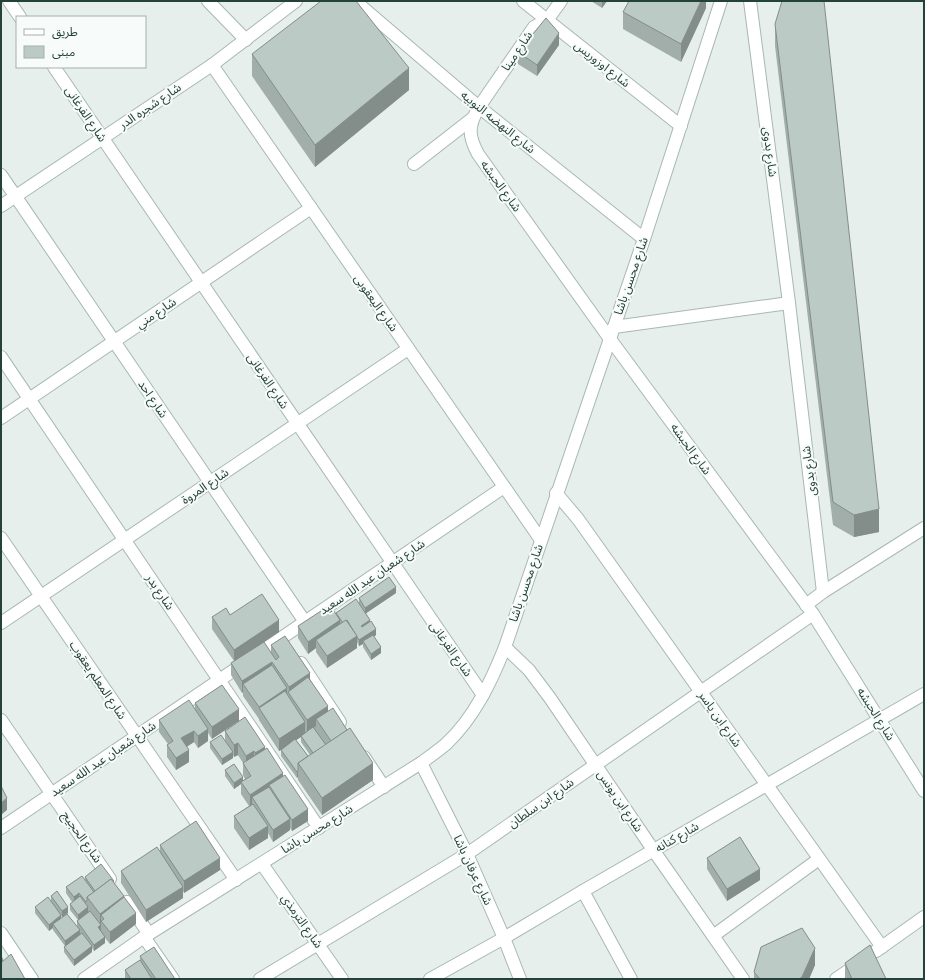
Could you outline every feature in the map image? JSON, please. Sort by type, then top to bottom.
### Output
[{"type":"street","points":[[9,1],[19,16]]},
{"type":"street","points":[[208,1],[246,40]]},
{"type":"street","name":"شارع شجره الدر","points":[[1,206],[212,65],[296,1]]},
{"type":"street","name":"شارع النهضه النوبيه","points":[[355,1],[479,107],[644,239]]},
{"type":"street","name":"شارع اوزوريس","points":[[523,1],[681,126]]},
{"type":"street","name":"شارع مينا","points":[[479,107],[534,27],[548,19],[561,1]]},
{"type":"street","name":"شارع محسن باشا","points":[[84,979],[147,936],[421,763],[445,744],[466,721],[483,695],[505,647],[556,493],[644,239],[721,1]]},
{"type":"street","name":"شارع بدوى","points":[[750,1],[789,303],[823,592]]},
{"type":"street","name":"شارع اليعقوبى","points":[[212,65],[541,540]]},
{"type":"street","name":"شارع الفرغانى","points":[[55,68],[483,695]]},
{"type":"street","name":"شارع الحبشه","points":[[479,107],[472,118],[470,131],[472,143],[478,154],[612,333],[809,610],[924,790]]},
{"type":"street","points":[[414,164],[472,118]]},
{"type":"street","name":"شارع احد","points":[[1,175],[305,622]]},
{"type":"street","name":"شارع مني","points":[[1,418],[311,208]]},
{"type":"street","points":[[612,333],[789,303]]},
{"type":"street","name":"شارع المروة","points":[[1,623],[408,349]]},
{"type":"street","name":"شارع بدر","points":[[1,357],[319,828]]},
{"type":"street","name":"شارع شعبان عبد الله سعيد","points":[[1,828],[504,487]]},
{"type":"street","name":"شارع ابن ياسر","points":[[556,493],[578,519],[882,947]]},
{"type":"street","name":"شارع ابن سلطان","points":[[260,979],[467,854],[700,692],[809,610],[823,592],[923,531]]},
{"type":"street","name":"شارع المعلم يعقوب","points":[[1,538],[236,880]]},
{"type":"street","points":[[283,637],[346,730]]},
{"type":"street","name":"شارع ابن يونس","points":[[505,647],[529,670],[550,698],[743,979]]},
{"type":"street","name":"شارع كنانه","points":[[430,979],[504,938],[924,694]]},
{"type":"street","name":"شارع الحجيج","points":[[1,720],[147,936],[173,979]]},
{"type":"street","points":[[359,749],[384,787]]},
{"type":"street","name":"شارع عرفان باشا","points":[[421,763],[467,854],[504,938],[520,979]]},
{"type":"street","points":[[713,936],[819,859]]},
{"type":"street","name":"شارع الترمذي","points":[[262,864],[342,979]]},
{"type":"street","points":[[583,891],[631,979]]},
{"type":"street","points":[[836,979],[924,918]]},
{"type":"street","points":[[1,933],[32,979]]},
{"type":"building","points":[[321,1],[356,1],[409,68],[315,145],[252,54]]},
{"type":"building","points":[[629,1],[701,1],[681,44],[623,12]]},
{"type":"building","points":[[782,1],[824,1],[879,509],[854,515],[833,502],[775,24]]},
{"type":"building","points":[[546,18],[559,33],[537,65],[518,52]]},
{"type":"building","points":[[389,577],[396,587],[365,608],[359,598]]},
{"type":"building","points":[[262,594],[279,620],[234,650],[212,617],[226,608],[230,615]]},
{"type":"building","points":[[356,599],[370,620],[361,626],[362,627],[371,621],[376,629],[359,640],[347,620],[343,623],[336,613]]},
{"type":"building","points":[[330,605],[340,620],[308,642],[298,626]]},
{"type":"building","points":[[346,620],[357,636],[327,656],[316,640]]},
{"type":"building","points":[[373,635],[381,647],[371,654],[363,641]]},
{"type":"building","points":[[285,636],[310,673],[289,687],[272,662],[242,681],[231,663],[264,642],[276,660],[279,657],[271,645]]},
{"type":"building","points":[[272,665],[287,688],[259,707],[243,684]]},
{"type":"building","points":[[308,677],[328,706],[307,720],[288,692]]},
{"type":"building","points":[[222,685],[239,709],[212,727],[195,703]]},
{"type":"building","points":[[285,691],[305,722],[279,739],[259,708]]},
{"type":"building","points":[[189,700],[208,729],[198,736],[194,731],[181,738],[189,750],[176,758],[167,745],[173,741],[159,720]]},
{"type":"building","points":[[333,708],[347,730],[331,741],[316,719]]},
{"type":"building","points":[[245,717],[265,747],[246,756],[238,743],[234,745],[225,731]]},
{"type":"building","points":[[313,727],[326,745],[313,753],[301,736]]},
{"type":"building","points":[[350,728],[373,763],[322,798],[298,763]]},
{"type":"building","points":[[221,735],[233,752],[222,759],[210,742]]},
{"type":"building","points":[[295,739],[308,756],[298,763],[297,772],[281,750]]},
{"type":"building","points":[[267,748],[283,773],[250,795],[241,782],[251,776],[243,763]]},
{"type":"building","points":[[234,764],[243,777],[234,783],[225,770]]},
{"type":"building","points":[[285,775],[308,809],[292,820],[269,785]]},
{"type":"building","points":[[1,786],[7,798],[1,803]]},
{"type":"building","points":[[269,787],[290,819],[273,830],[252,797]]},
{"type":"building","points":[[253,804],[268,826],[249,838],[234,816]]},
{"type":"building","points":[[196,821],[220,858],[184,881],[160,845]]},
{"type":"building","points":[[740,837],[760,869],[727,889],[707,858]]},
{"type":"building","points":[[157,847],[183,887],[146,910],[121,871]]},
{"type":"building","points":[[101,864],[114,881],[113,882],[111,879],[95,891],[85,877]]},
{"type":"building","points":[[82,876],[94,892],[87,897],[86,902],[79,893],[74,897],[66,887]]},
{"type":"building","points":[[111,879],[124,896],[100,914],[87,897]]},
{"type":"building","points":[[57,891],[68,907],[62,911],[51,896]]},
{"type":"building","points":[[80,896],[88,907],[78,915],[70,904]]},
{"type":"building","points":[[48,897],[61,915],[49,925],[35,907]]},
{"type":"building","points":[[124,897],[136,913],[110,932],[101,921],[104,919],[101,915]]},
{"type":"building","points":[[90,911],[101,925],[98,927],[105,937],[94,945],[77,921]]},
{"type":"building","points":[[67,914],[80,930],[65,941],[53,924]]},
{"type":"building","points":[[802,928],[815,948],[802,977],[799,979],[760,979],[754,972],[761,947]]},
{"type":"building","points":[[82,933],[92,946],[74,960],[64,947]]},
{"type":"building","points":[[870,945],[886,979],[852,979],[845,963]]},
{"type":"building","points":[[154,947],[175,979],[156,979],[140,956]]},
{"type":"building","points":[[11,954],[25,979],[1,979],[1,963]]},
{"type":"building","points":[[140,960],[152,979],[131,979],[125,970]]}]
